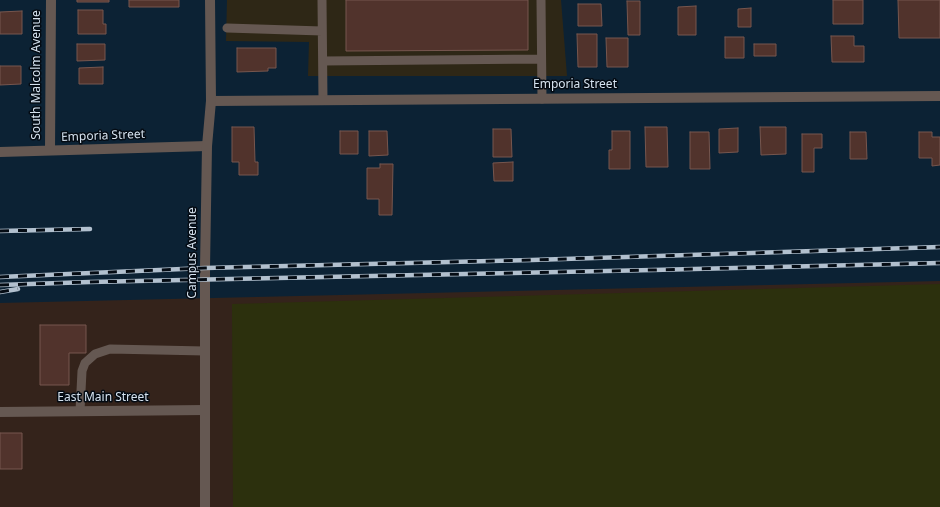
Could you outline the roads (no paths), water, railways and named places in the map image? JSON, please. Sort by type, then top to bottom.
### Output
[{"type":"street","name":"South Malcolm Avenue","points":[[50,150],[51,0]]},
{"type":"street","name":"Campus Avenue","points":[[205,507],[207,146],[210,101],[210,0]]},
{"type":"street","name":"Emporia Street","points":[[210,101],[940,96]]},
{"type":"street","name":"Emporia Street","points":[[0,152],[207,146]]},
{"type":"street","name":"East Main Street","points":[[0,412],[205,410]]},
{"type":"lane","points":[[322,0],[323,100]]},
{"type":"lane","points":[[541,0],[542,99]]},
{"type":"lane","points":[[227,28],[322,31]]},
{"type":"lane","points":[[323,61],[541,59]]},
{"type":"lane","points":[[80,411],[82,371],[85,363],[94,354],[110,349],[205,351]]},
{"type":"railway","points":[[0,231],[90,229]]},
{"type":"railway","points":[[0,277],[205,268],[532,260],[940,247]]},
{"type":"railway","points":[[0,285],[940,263]]},
{"type":"railway","points":[[0,292],[18,289]]}]
